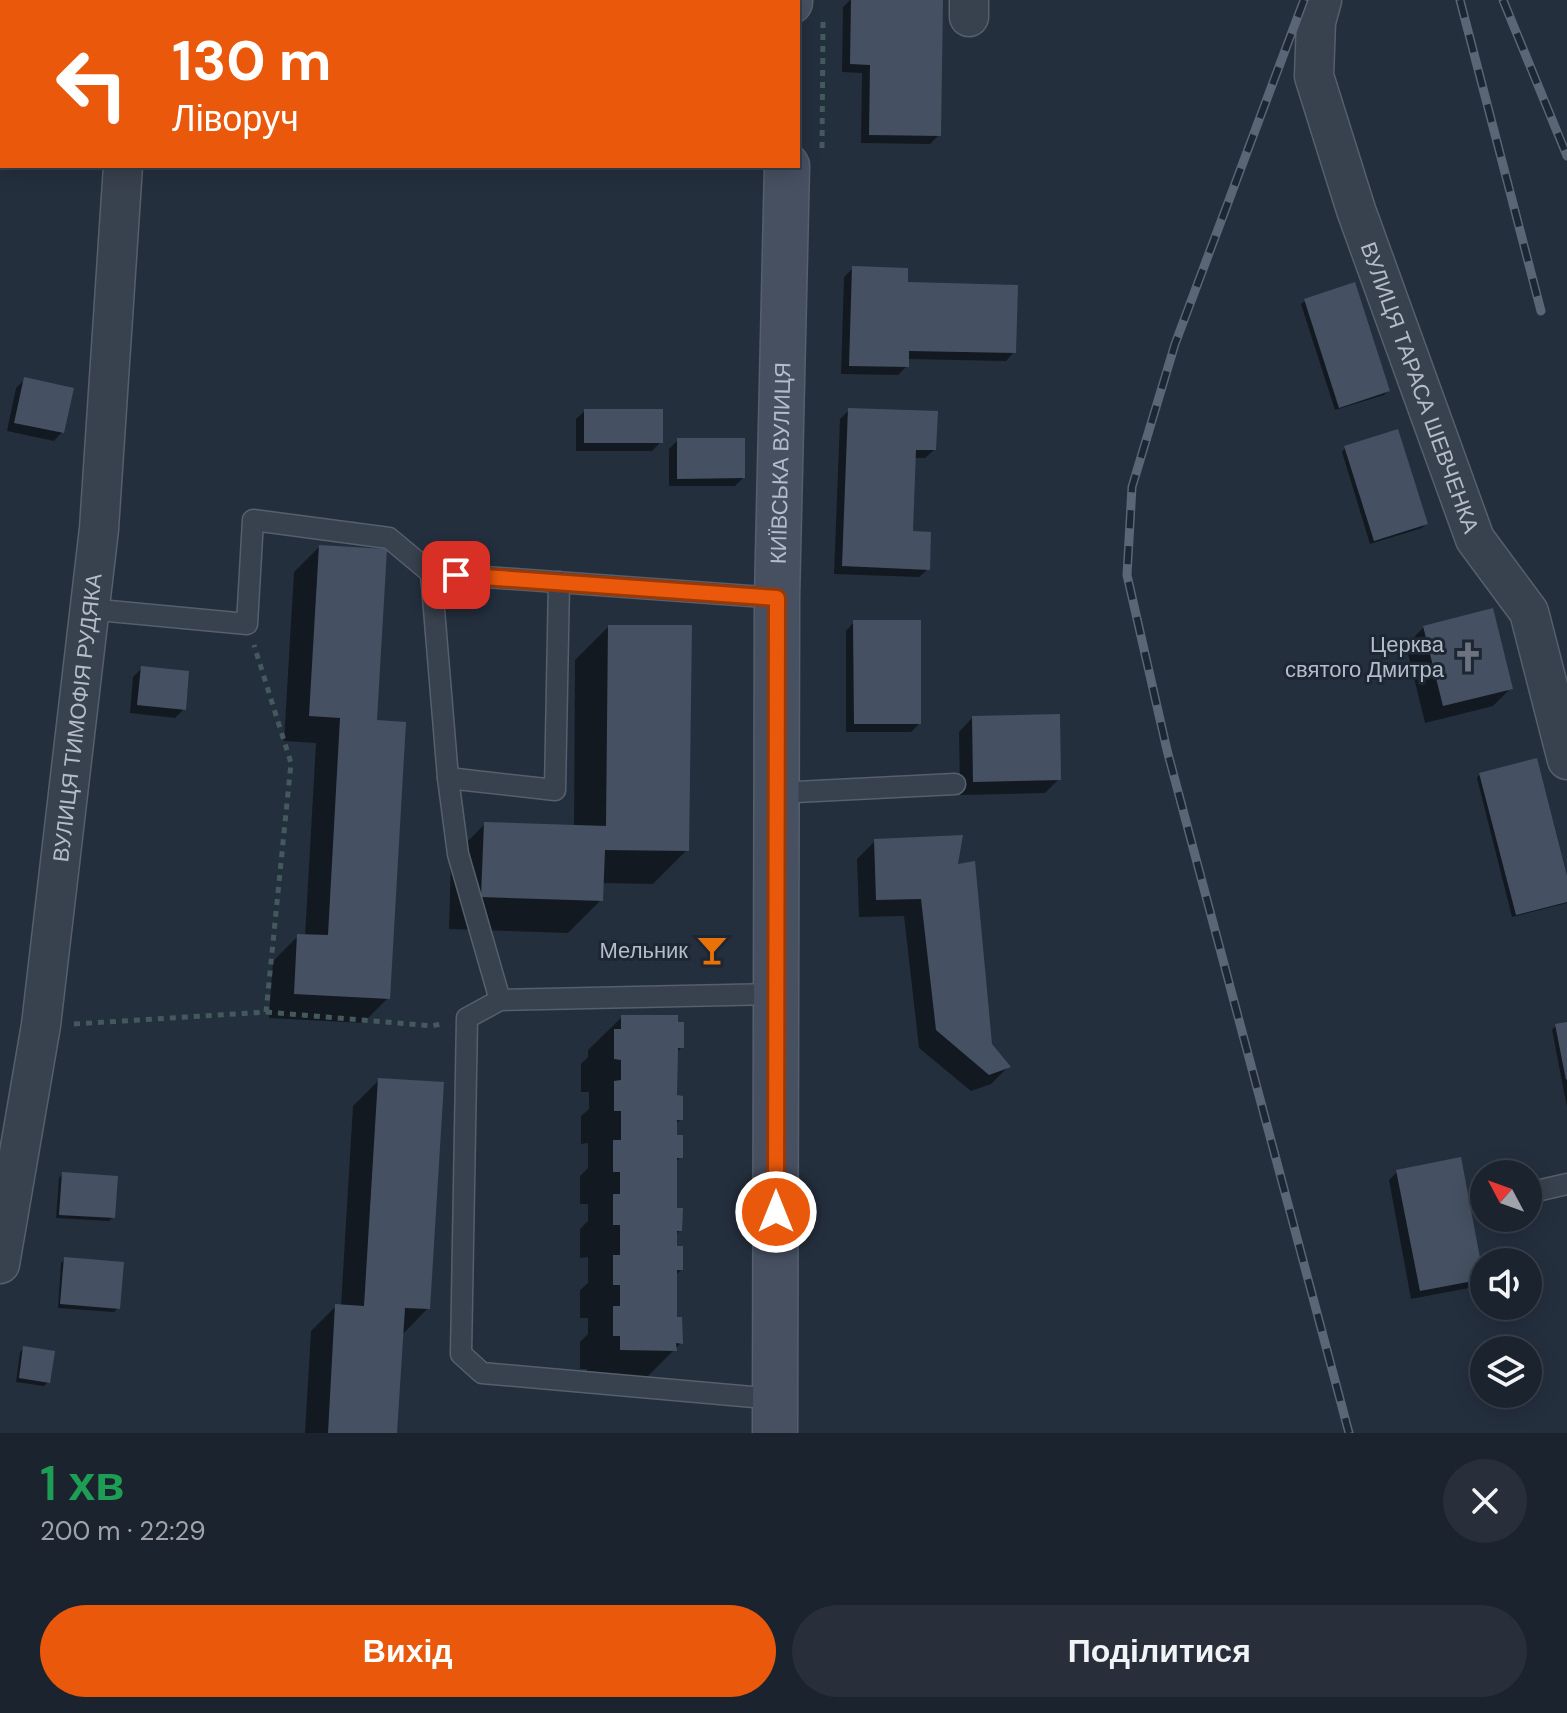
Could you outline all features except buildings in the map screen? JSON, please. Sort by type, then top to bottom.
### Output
[{"type":"main road","name":"КИЇВСЬКА ВУЛИЦЯ","points":[[776,1416],[777,598],[787,168]]},
{"type":"street","name":"ВУЛИЦЯ ТАРАСА ШЕВЧЕНКА","points":[[1322,0],[1316,22],[1314,76],[1356,210],[1475,539],[1529,612],[1567,760]]},
{"type":"street","name":"ВУЛИЦЯ ТИМОФІЯ РУДЯКА","points":[[0,1264],[4,1219],[41,1025],[99,529],[123,168]]},
{"type":"lane","points":[[88,609],[247,624],[253,520],[389,538],[431,573],[777,598]]},
{"type":"lane","points":[[431,573],[448,778],[458,854],[500,1000]]},
{"type":"lane","points":[[448,778],[555,790],[559,582]]},
{"type":"lane","points":[[776,793],[955,784]]},
{"type":"lane","points":[[776,994],[500,1000],[467,1018],[461,1354],[482,1373],[776,1416]]},
{"type":"lane","points":[[1542,1190],[1567,1184]]},
{"type":"path","points":[[247,624],[291,763],[266,1012]]},
{"type":"path","points":[[41,1025],[266,1012],[432,1026],[467,1018]]},
{"type":"railway","points":[[1304,0],[1175,344],[1132,487],[1127,575],[1167,750],[1349,1433]]},
{"type":"railway","points":[[1460,0],[1541,311]]},
{"type":"railway","points":[[1503,0],[1567,156]]},
{"type":"place","name":"Церква святого Дмитра","points":[[1468,657]]},
{"type":"place","name":"Мельник","points":[[712,950]]},
{"type":"route","points":[[456,575],[777,598],[776,1212]]}]
